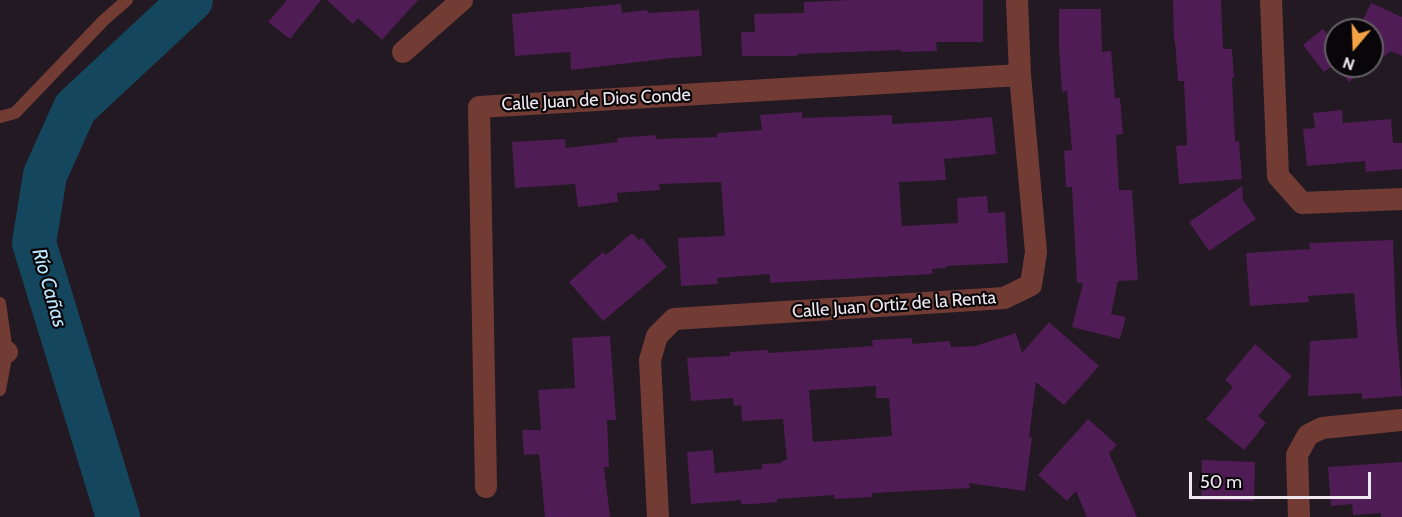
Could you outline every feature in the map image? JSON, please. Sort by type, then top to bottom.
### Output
[{"type":"street","points":[[403,52],[462,0]]},
{"type":"street","name":"Calle Juan Ortiz de la Renta","points":[[658,517],[650,360],[657,336],[674,319],[1004,298],[1031,285],[1036,252],[1020,75],[1017,0]]},
{"type":"street","points":[[1271,0],[1278,176],[1302,203],[1402,199]]},
{"type":"street","name":"Calle Juan de Dios Conde","points":[[486,487],[479,107],[1020,75]]},
{"type":"street","points":[[1299,517],[1297,455],[1308,435],[1322,428],[1402,420]]},
{"type":"lane","points":[[0,117],[15,113],[104,20],[127,0]]},
{"type":"lane","points":[[0,303],[3,352],[0,390]]},
{"type":"building","points":[[287,0],[321,0],[290,39],[268,22]]},
{"type":"building","points":[[327,0],[418,0],[382,40],[358,18],[353,24]]},
{"type":"building","points":[[983,0],[983,42],[936,42],[937,51],[901,52],[901,50],[797,54],[797,56],[742,56],[741,32],[755,32],[754,14],[804,13],[804,2]]},
{"type":"building","points":[[1173,0],[1221,0],[1223,49],[1232,49],[1235,142],[1239,141],[1242,179],[1179,184],[1176,146],[1187,145],[1184,81],[1178,81]]},
{"type":"building","points":[[1371,3],[1402,17],[1402,56],[1391,51],[1384,56],[1384,18],[1364,18]]},
{"type":"building","points":[[621,4],[622,13],[647,10],[648,13],[699,10],[702,56],[571,70],[570,52],[515,56],[512,14]]},
{"type":"building","points":[[1059,9],[1101,9],[1102,52],[1111,51],[1115,98],[1120,98],[1123,134],[1116,135],[1119,190],[1132,190],[1138,280],[1118,281],[1111,314],[1126,317],[1120,339],[1072,327],[1083,283],[1077,283],[1072,187],[1066,187],[1064,151],[1072,150],[1067,91],[1062,92]]},
{"type":"building","points":[[1324,30],[1324,72],[1303,45]]},
{"type":"building","points":[[1342,110],[1343,123],[1391,119],[1393,143],[1402,143],[1402,169],[1366,172],[1365,161],[1307,166],[1303,129],[1315,128],[1313,113]]},
{"type":"building","points":[[802,112],[802,118],[892,115],[892,124],[992,117],[996,154],[944,159],[946,180],[899,182],[902,226],[958,223],[957,198],[987,196],[988,213],[1005,212],[1008,263],[946,266],[946,268],[932,269],[933,274],[770,283],[770,274],[717,278],[718,284],[681,286],[678,238],[725,236],[721,182],[659,184],[660,190],[617,193],[618,202],[578,207],[575,184],[515,188],[512,142],[565,139],[566,148],[618,142],[617,138],[656,135],[656,139],[718,137],[717,133],[762,130],[760,115]]},
{"type":"building","points":[[1242,186],[1243,200],[1256,219],[1209,251],[1189,222]]},
{"type":"building","points":[[632,233],[639,240],[642,238],[667,267],[603,321],[569,282],[603,252],[606,255]]},
{"type":"building","points":[[1393,240],[1402,396],[1362,399],[1362,393],[1308,396],[1310,341],[1358,338],[1354,293],[1308,296],[1309,302],[1250,306],[1246,253],[1310,249],[1309,243]]},
{"type":"building","points":[[1049,322],[1099,366],[1064,405],[1036,382],[1025,491],[969,483],[970,488],[872,493],[872,497],[834,499],[834,495],[777,499],[777,502],[753,504],[741,504],[741,500],[691,504],[687,452],[713,450],[715,473],[762,469],[762,464],[782,463],[787,460],[783,419],[742,421],[741,405],[734,406],[733,398],[691,401],[687,358],[730,356],[730,352],[768,350],[768,353],[873,346],[872,340],[912,338],[912,344],[950,341],[951,347],[975,346],[1016,333],[1022,353]],"holes":[[[876,386],[876,398],[889,398],[892,436],[813,442],[809,390]]]},
{"type":"building","points":[[610,336],[616,420],[607,420],[609,467],[604,467],[610,517],[545,517],[539,454],[524,455],[522,430],[541,430],[538,390],[575,388],[572,338]]},
{"type":"building","points":[[1255,344],[1292,376],[1258,416],[1266,423],[1244,450],[1206,419],[1233,387],[1225,380]]},
{"type":"building","points":[[1088,419],[1117,445],[1109,453],[1137,517],[1087,517],[1076,491],[1067,501],[1038,475]]},
{"type":"building","points":[[1202,460],[1255,462],[1254,501],[1201,500]]},
{"type":"building","points":[[1402,462],[1402,517],[1381,517],[1381,513],[1353,515],[1352,504],[1331,506],[1328,467]]},
{"type":"waterway","name":"Río Cañas","points":[[118,517],[34,243],[45,175],[75,108],[191,0]]}]
